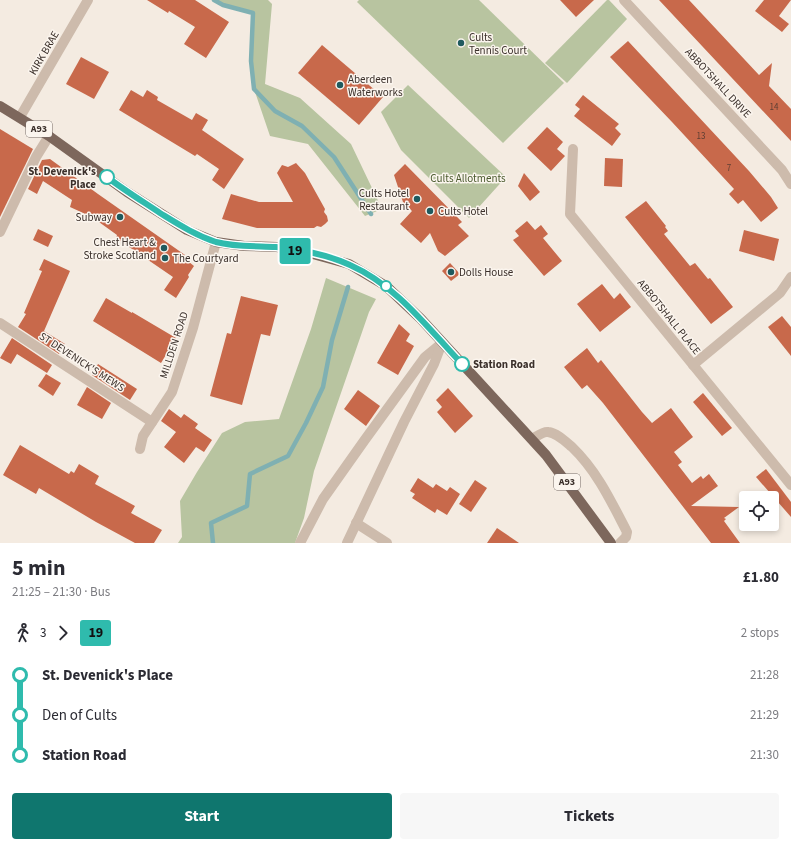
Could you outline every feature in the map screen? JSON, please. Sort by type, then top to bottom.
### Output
[{"type":"main road","name":"A93","points":[[0,106],[49,136],[127,192],[186,230],[216,242],[244,246],[277,247],[324,257],[349,264],[386,286],[407,304],[532,439],[557,469],[611,543]]},
{"type":"street","name":"KIRK BRAE","points":[[20,118],[88,0]]},
{"type":"street","name":"ABBOTSHALL DRIVE","points":[[624,0],[782,170],[791,184]]},
{"type":"street","points":[[0,232],[36,157],[49,136]]},
{"type":"street","name":"ABBOTSHALL PLACE","points":[[573,149],[570,214],[791,485]]},
{"type":"street","name":"MILLDEN ROAD","points":[[140,449],[143,436],[172,392],[193,328],[216,242]]},
{"type":"street","points":[[693,365],[780,293],[791,277]]},
{"type":"street","name":"ST DEVENICK'S MEWS","points":[[0,323],[152,422]]},
{"type":"street","points":[[347,543],[404,422],[434,364],[442,343]]},
{"type":"street","points":[[300,543],[323,498],[425,357],[442,343]]},
{"type":"street","points":[[532,439],[544,432],[548,432],[567,442],[582,456],[607,491],[626,532],[626,537],[620,543]]},
{"type":"street","points":[[356,522],[387,543]]},
{"type":"green space","points":[[214,0],[268,0],[272,4],[265,84],[300,98],[351,144],[382,209],[365,216],[308,144],[270,136],[254,89],[251,61],[253,13],[223,5]]},
{"type":"green space","name":"Cults Tennis Court","points":[[359,0],[479,0],[564,83],[503,143],[357,2]]},
{"type":"green space","points":[[607,0],[609,0],[627,19],[567,83],[545,63]]},
{"type":"green space","name":"Cults Allotments","points":[[408,85],[506,177],[469,218],[401,150],[381,112]]},
{"type":"green space","points":[[326,278],[376,299],[369,312],[314,471],[304,518],[295,543],[178,543],[182,537],[180,501],[222,433],[245,422],[279,419],[311,329]]},
{"type":"building","points":[[147,0],[195,0],[229,22],[206,58],[184,44],[195,27]]},
{"type":"building","points":[[560,0],[594,0],[576,17]]},
{"type":"building","points":[[659,0],[689,0],[759,75],[772,63],[769,86],[791,109],[791,141]]},
{"type":"building","points":[[764,0],[791,0],[779,16],[789,24],[782,32],[755,11]]},
{"type":"building","points":[[628,41],[749,171],[771,197],[778,208],[761,222],[743,200],[738,204],[729,194],[734,189],[610,57]]},
{"type":"building","name":"Aberdeen Waterworks","points":[[322,45],[383,97],[359,125],[298,73]]},
{"type":"building","points":[[81,57],[109,72],[94,99],[66,84]]},
{"type":"building","points":[[131,90],[143,97],[147,90],[158,97],[157,100],[192,120],[196,113],[208,120],[202,130],[244,159],[224,189],[212,180],[219,169],[197,154],[195,156],[119,110]]},
{"type":"building","points":[[583,95],[619,124],[615,128],[621,134],[612,146],[574,116],[580,109],[575,105]]},
{"type":"building","points":[[547,127],[563,142],[557,149],[565,156],[551,171],[527,148]]},
{"type":"building","points":[[0,129],[33,149],[0,217]]},
{"type":"building","points":[[605,158],[623,159],[622,187],[604,186]]},
{"type":"building","points":[[50,159],[185,255],[184,258],[194,266],[176,298],[164,290],[173,277],[116,238],[117,235],[92,217],[70,207],[72,200],[43,181],[37,194],[28,189],[42,160]]},
{"type":"building","points":[[296,163],[305,173],[325,209],[324,212],[328,221],[325,224],[321,227],[317,226],[314,228],[257,228],[222,219],[231,194],[259,202],[293,202],[277,173],[282,165],[288,167]]},
{"type":"building","name":"Cults Hotel","points":[[405,164],[462,222],[458,225],[469,236],[445,256],[438,251],[430,233],[421,243],[400,224],[412,211],[403,202],[394,175]]},
{"type":"building","points":[[524,173],[540,192],[530,201],[518,186]]},
{"type":"building","points":[[646,201],[666,226],[665,227],[668,231],[664,234],[690,266],[695,263],[708,279],[710,278],[733,307],[711,324],[625,217]]},
{"type":"building","points":[[527,221],[535,230],[541,225],[548,234],[543,238],[562,261],[544,276],[513,240],[519,236],[515,231]]},
{"type":"building","points":[[38,229],[53,236],[48,247],[33,240]]},
{"type":"building","points":[[744,230],[779,239],[774,261],[739,251]]},
{"type":"building","points":[[44,259],[70,271],[44,331],[65,344],[59,354],[18,327],[26,314],[24,313],[42,271],[39,270]]},
{"type":"building","name":"Dolls House","points":[[450,263],[460,274],[451,281],[442,271]]},
{"type":"building","points":[[602,284],[614,299],[620,293],[631,307],[600,332],[577,304]]},
{"type":"building","points":[[241,296],[278,305],[270,336],[261,334],[242,405],[210,396],[227,333],[231,334]]},
{"type":"building","points":[[106,298],[176,338],[161,363],[93,321]]},
{"type":"building","points":[[782,316],[791,327],[791,356],[768,327]]},
{"type":"building","points":[[399,324],[410,334],[406,341],[414,346],[398,375],[377,363]]},
{"type":"building","points":[[12,338],[52,365],[47,373],[17,354],[11,364],[0,358]]},
{"type":"building","points":[[587,348],[598,363],[601,360],[652,423],[671,408],[693,437],[674,452],[682,462],[678,465],[692,483],[701,476],[703,479],[709,474],[718,486],[691,506],[739,507],[724,518],[726,519],[724,521],[740,543],[711,543],[603,403],[587,385],[582,389],[564,367]]},
{"type":"building","points":[[98,364],[137,389],[130,400],[92,375]]},
{"type":"building","points":[[46,374],[61,383],[53,396],[38,386]]},
{"type":"building","points":[[87,387],[111,403],[102,419],[77,405]]},
{"type":"building","points":[[448,388],[473,416],[455,433],[437,412],[442,407],[436,400]]},
{"type":"building","points":[[358,390],[380,406],[366,426],[344,409]]},
{"type":"building","points":[[703,393],[732,428],[722,436],[693,402]]},
{"type":"building","points":[[169,409],[181,418],[184,414],[198,424],[195,428],[212,440],[204,452],[196,447],[184,463],[164,447],[176,432],[161,421]]},
{"type":"building","points":[[20,445],[69,474],[71,471],[74,473],[79,464],[99,476],[95,484],[135,506],[131,513],[162,530],[154,543],[135,543],[39,488],[36,494],[3,475]]},
{"type":"building","points":[[766,469],[791,502],[791,517],[779,503],[779,491],[768,491],[756,477]]},
{"type":"building","points":[[418,478],[433,488],[436,484],[447,491],[450,487],[460,494],[447,515],[437,509],[435,513],[412,498],[415,494],[410,491]]},
{"type":"building","points":[[475,480],[487,488],[471,512],[459,504]]},
{"type":"building","points":[[497,528],[519,543],[487,543]]},
{"type":"waterway","points":[[214,0],[223,5],[253,13],[251,61],[254,89],[275,111],[302,126],[334,157],[371,214]]},
{"type":"waterway","points":[[213,543],[211,523],[247,506],[250,474],[288,456],[306,423],[323,387],[332,340],[348,287]]},
{"type":"bus line","name":"19","points":[[107,177],[127,192],[186,230],[216,242],[244,246],[277,247],[309,253],[349,264],[386,286],[407,304],[462,364]]},
{"type":"place","name":"Cults Tennis Court","points":[[461,43]]},
{"type":"place","name":"Aberdeen Waterworks","points":[[340,85]]},
{"type":"place","name":"St. Devenick's Place","points":[[107,177]]},
{"type":"place","name":"Cults Hotel Restaurant","points":[[417,199]]},
{"type":"place","name":"Cults Hotel","points":[[430,211]]},
{"type":"place","name":"Subway","points":[[120,217]]},
{"type":"place","name":"Chest Heart & Stroke Scotland","points":[[164,248]]},
{"type":"place","name":"The Courtyard","points":[[165,258]]},
{"type":"place","name":"Dolls House","points":[[451,272]]},
{"type":"place","name":"Station Road","points":[[462,364]]}]
